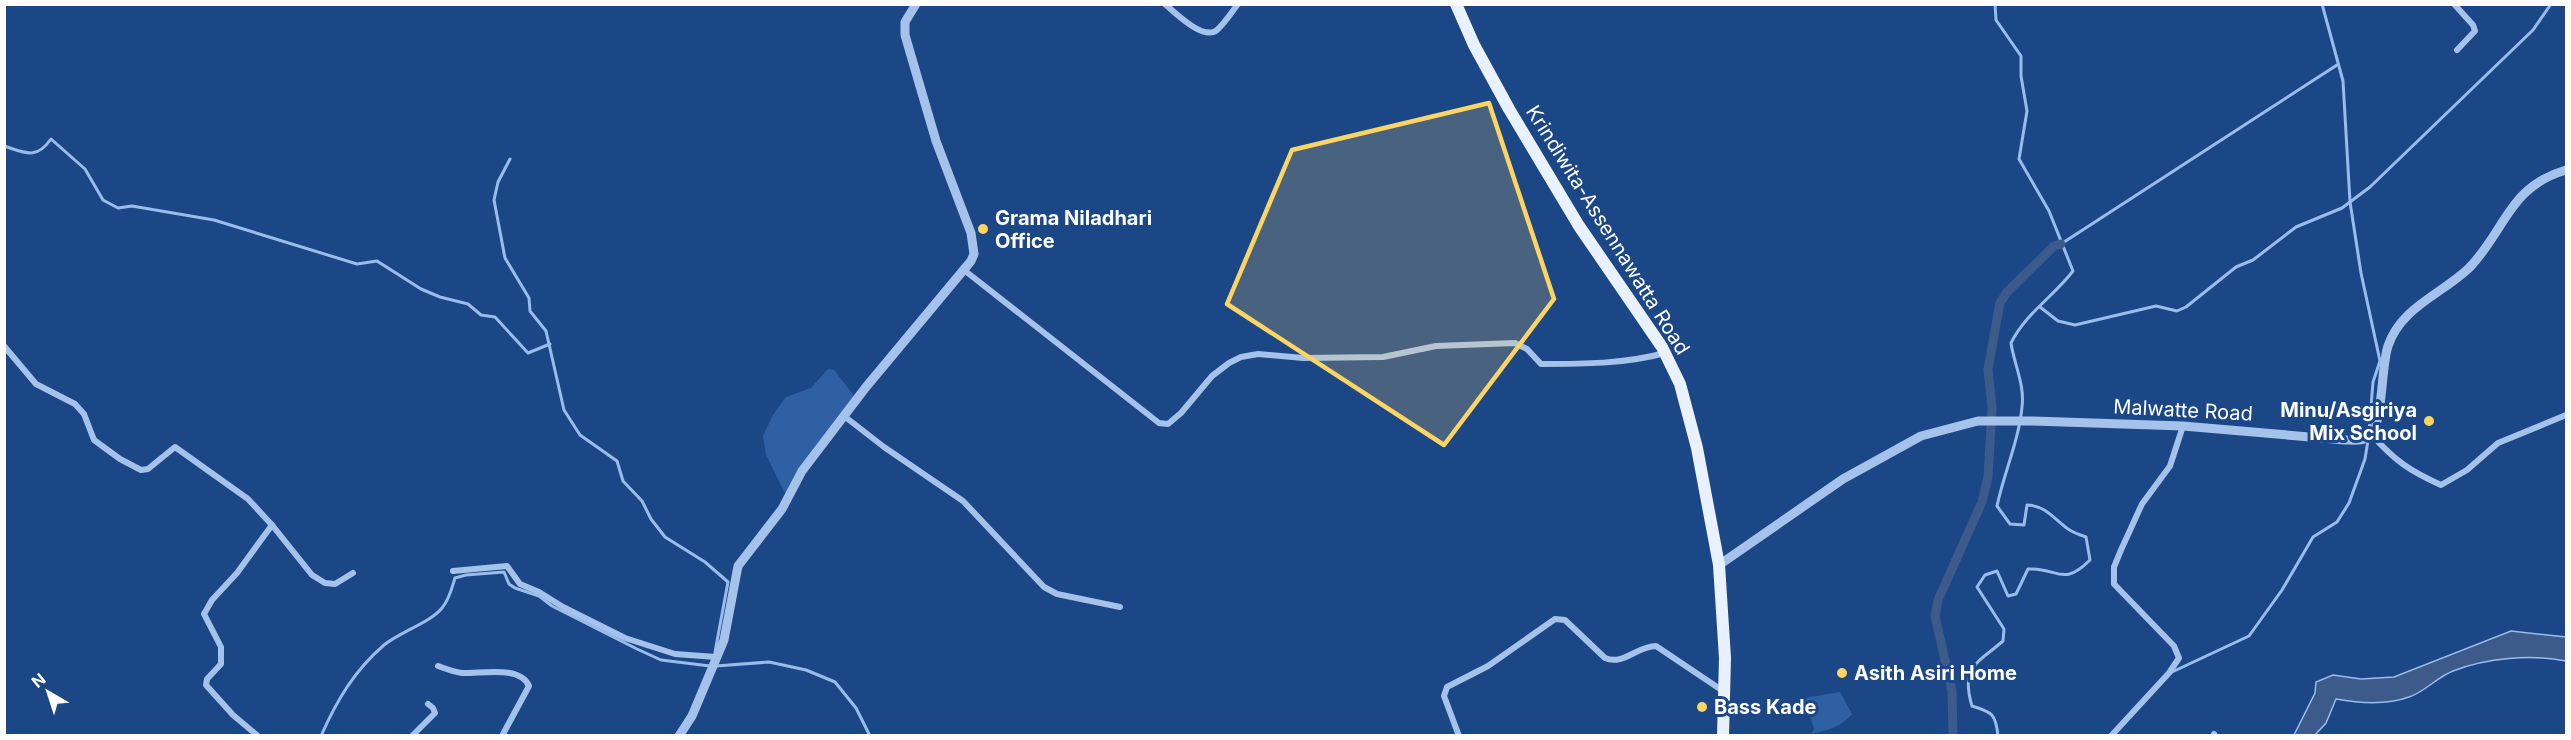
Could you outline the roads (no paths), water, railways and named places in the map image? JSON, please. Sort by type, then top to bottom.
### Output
[{"type":"main road","name":"Krindiwita-Assennawatta Road","points":[[1456,4],[1473,45],[1520,128],[1579,226],[1666,353],[1680,384],[1697,448],[1719,565],[1724,628],[1723,735]]},
{"type":"street","points":[[680,735],[692,716],[724,640],[738,566],[782,509],[802,471],[844,416],[964,270],[974,254],[971,233],[936,141],[905,34],[905,22],[916,4]]},
{"type":"street","points":[[1165,4],[1200,32],[1209,34],[1216,32],[1238,4]]},
{"type":"street","points":[[2454,4],[2473,25],[2475,31],[2457,50]]},
{"type":"street","points":[[2566,170],[2551,174],[2525,192],[2515,202],[2468,268],[2399,322],[2388,345],[2378,414],[2372,435],[2385,450],[2414,474],[2441,485],[2467,470],[2498,443],[2566,415]]},
{"type":"street","points":[[964,270],[1159,423],[1168,424],[1181,413],[1212,376],[1229,363],[1241,357],[1258,354],[1303,358],[1383,357],[1436,346],[1515,343],[1527,349],[1541,363],[1580,364],[1646,359],[1666,353]]},
{"type":"street","points":[[4,346],[36,384],[75,404],[84,414],[94,440],[120,459],[141,470],[148,469],[176,447],[248,499],[272,525],[312,576],[325,583],[335,584],[353,573]]},
{"type":"street","points":[[844,416],[884,447],[963,501],[1032,577],[1044,587],[1057,594],[1120,607]]},
{"type":"street","name":"Malwatte Road","points":[[1719,565],[1843,479],[1921,436],[1977,422],[1998,420],[2183,426],[2345,440],[2361,440],[2372,435]]},
{"type":"street","points":[[2111,735],[2169,673],[2179,658],[2174,646],[2114,584],[2114,567],[2142,504],[2170,466],[2183,426]]},
{"type":"street","points":[[258,735],[233,715],[206,685],[207,679],[221,664],[221,647],[204,614],[212,600],[237,573],[272,525]]},
{"type":"street","points":[[453,572],[507,566],[520,584],[625,638],[675,654],[716,657]]},
{"type":"street","points":[[1459,735],[1444,696],[1447,687],[1488,666],[1555,619],[1565,620],[1605,658],[1612,661],[1621,660],[1647,647],[1656,646],[1724,691]]},
{"type":"street","points":[[438,666],[459,673],[501,673],[520,675],[526,679],[529,686],[502,735]]},
{"type":"street","points":[[412,735],[435,713],[434,708],[428,704]]},
{"type":"waterway","points":[[1995,4],[1996,20],[2021,56],[2021,76],[2027,111],[2019,159],[2049,211],[2073,271],[2024,323],[2011,343],[2023,399],[2018,432],[1997,506],[2010,524],[2024,525],[2027,505],[2039,507],[2068,529],[2086,537],[2090,560],[2081,568],[2066,575],[2028,569],[2016,594],[2008,596],[1997,571],[1985,575],[1977,587],[2004,629],[2003,641],[1979,661],[1970,674],[1969,693],[1972,706],[1992,715],[1998,736]]},
{"type":"waterway","points":[[2322,4],[2343,81],[2350,202],[2361,273],[2380,361],[2373,382],[2369,431]]},
{"type":"waterway","points":[[2040,307],[2058,321],[2075,325],[2156,306],[2177,311],[2186,307],[2236,267],[2253,260],[2296,227],[2342,208],[2370,187],[2533,30],[2551,4]]},
{"type":"waterway","points":[[2061,244],[2337,65]]},
{"type":"waterway","points":[[4,146],[30,153],[40,150],[51,139],[85,169],[103,200],[118,208],[132,206],[214,220],[357,264],[377,261],[421,289],[440,297],[468,304],[481,315],[495,317],[528,353],[550,344]]},
{"type":"waterway","points":[[510,159],[498,182],[494,200],[505,258],[529,298],[530,311],[546,331],[564,410],[580,435],[617,461],[623,481],[642,501],[651,519],[665,537],[705,562],[728,582],[715,652]]},
{"type":"waterway","points":[[1953,736],[1952,691],[1935,616],[1938,600],[1982,502],[1988,477],[1992,408],[1988,369],[2000,303],[2007,292],[2054,246],[2061,244]]},
{"type":"waterway","points":[[2172,672],[2249,636],[2282,590],[2313,537],[2337,522],[2349,503],[2365,459],[2368,440]]},
{"type":"waterway","points":[[321,736],[340,698],[373,655],[391,640],[437,613],[447,601],[455,578],[466,575],[504,572],[509,584],[515,588],[539,596],[552,606],[661,660],[710,666]]},
{"type":"waterway","points":[[716,666],[769,662],[806,670],[835,682],[856,708],[870,736]]},
{"type":"place","name":"Grama Niladhari Office","points":[[983,229]]},
{"type":"place","name":"Minu/Asgiriya Mix School","points":[[2429,421]]},
{"type":"place","name":"Asith Asiri Home","points":[[1842,673]]},
{"type":"place","name":"Bass Kade","points":[[1702,707]]}]
